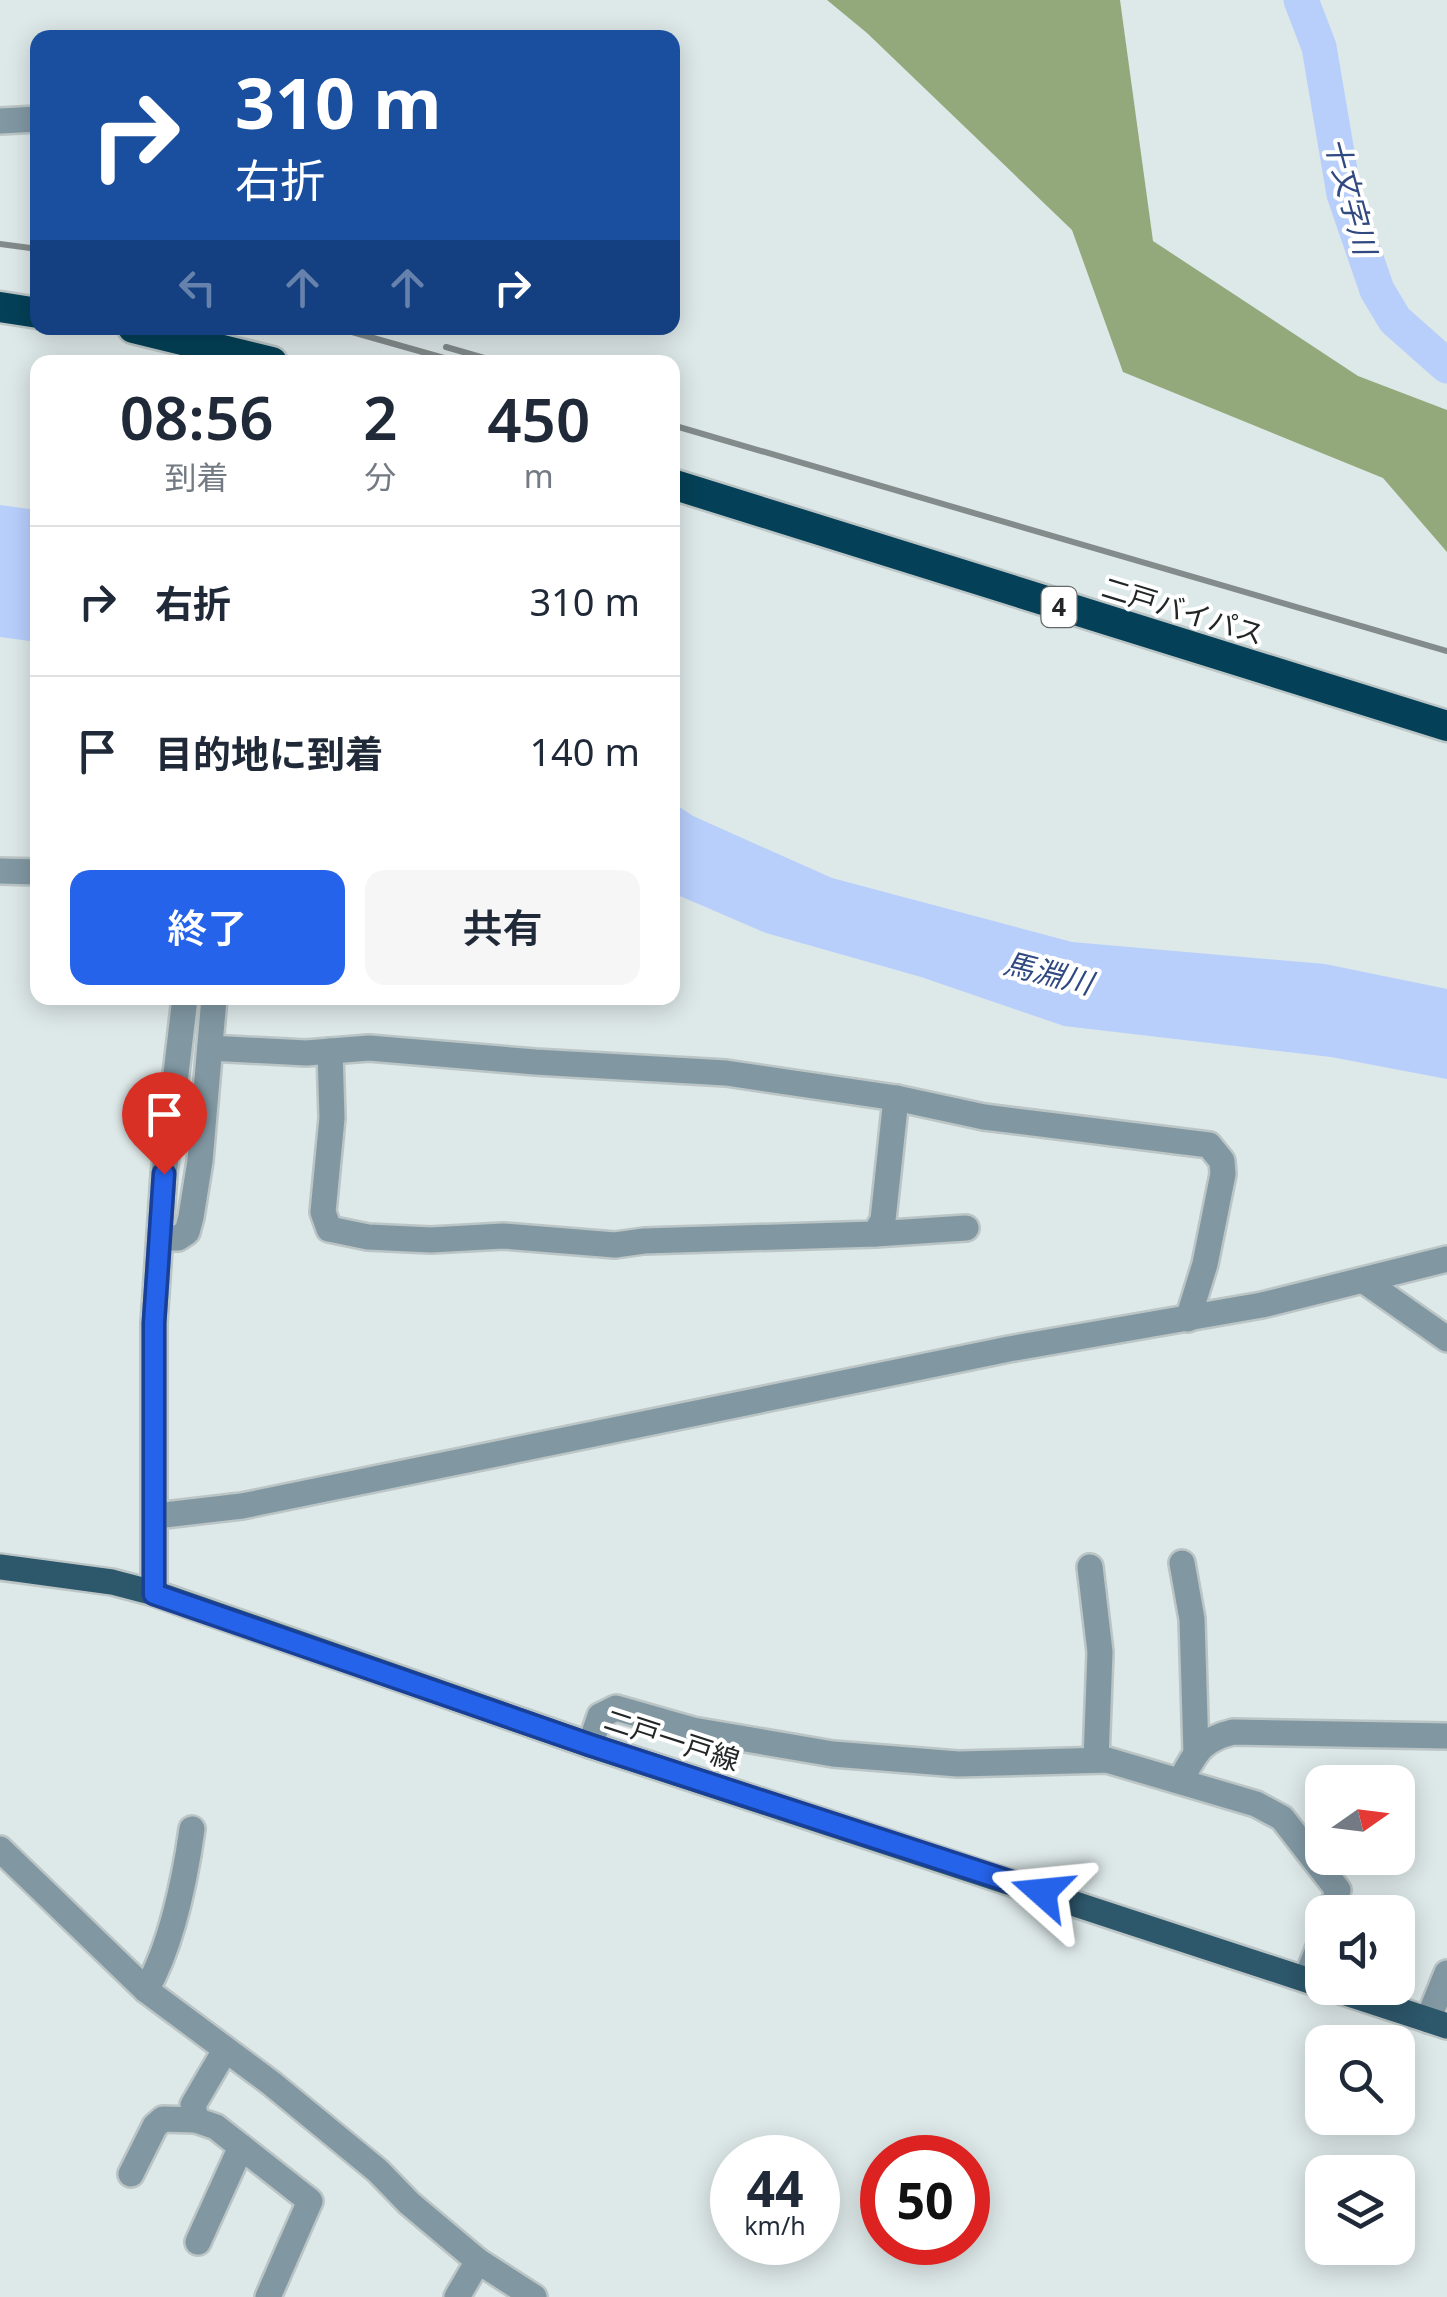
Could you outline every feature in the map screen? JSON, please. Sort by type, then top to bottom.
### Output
[{"type":"highway","points":[[0,307],[30,312]]},
{"type":"highway","points":[[154,335],[219,355]]},
{"type":"highway","name":"二戸バイパス","points":[[680,486],[1447,726]]},
{"type":"main road","name":"二戸一戸線","points":[[0,1566],[112,1582],[154,1594],[590,1745],[1305,1979]]},
{"type":"main road","points":[[1383,2005],[1438,2023]]},
{"type":"street","points":[[0,122],[30,120]]},
{"type":"street","points":[[0,871],[30,872]]},
{"type":"street","points":[[154,1594],[154,1323],[164,1174],[183,1005]]},
{"type":"street","points":[[160,1238],[178,1238],[187,1232],[191,1216],[200,1161],[213,1005]]},
{"type":"street","points":[[210,1048],[369,1048],[726,1073],[896,1098],[984,1116],[1209,1145],[1222,1161],[1223,1174],[1205,1264],[1188,1319]]},
{"type":"street","points":[[330,1051],[332,1118],[323,1212],[329,1229],[368,1237],[431,1240],[503,1236],[615,1245],[966,1228]]},
{"type":"street","points":[[875,1234],[884,1220],[896,1098]]},
{"type":"street","points":[[156,1516],[242,1506],[1009,1349],[1262,1305],[1447,1259]]},
{"type":"street","points":[[1362,1280],[1447,1339]]},
{"type":"street","points":[[1182,1563],[1192,1620],[1196,1753]]},
{"type":"street","points":[[1090,1567],[1100,1652],[1096,1760]]},
{"type":"street","points":[[590,1745],[600,1716],[616,1708],[693,1730],[832,1754],[958,1764],[1108,1760],[1256,1804],[1282,1818],[1338,1890],[1336,1895]]},
{"type":"street","points":[[1180,1781],[1210,1738],[1233,1732],[1447,1736]]},
{"type":"street","points":[[146,1990],[162,1952],[188,1860],[192,1829]]},
{"type":"street","points":[[0,1850],[146,1990],[224,2052],[271,2083],[378,2171],[478,2262],[534,2297]]},
{"type":"street","points":[[1438,2023],[1447,1973]]},
{"type":"street","points":[[196,2120],[192,2105],[224,2052]]},
{"type":"street","points":[[131,2174],[155,2126],[163,2120],[196,2120],[216,2127],[310,2201],[268,2297]]},
{"type":"street","points":[[198,2242],[241,2147]]},
{"type":"street","points":[[457,2297],[478,2262]]},
{"type":"green space","points":[[827,0],[1120,0],[1153,241],[1358,376],[1447,410],[1447,552],[1383,478],[1123,372],[1072,230],[867,33]]},
{"type":"water","points":[[0,505],[30,509],[30,641],[0,637]]},
{"type":"water","name":"馬淵川","points":[[680,807],[832,878],[1072,942],[1325,964],[1447,989],[1447,1079],[1331,1057],[1064,1026],[921,977],[766,933],[680,896]]},
{"type":"waterway","name":"十文字川","points":[[1301,0],[1319,47],[1344,194],[1377,290],[1395,320],[1447,366]]},
{"type":"railway","points":[[0,244],[30,248]]},
{"type":"railway","points":[[363,335],[433,355]]},
{"type":"railway","points":[[446,347],[474,355]]},
{"type":"railway","points":[[680,427],[1447,651]]},
{"type":"route","points":[[164,1174],[154,1323],[154,1594],[590,1745],[1042,1892]]}]
